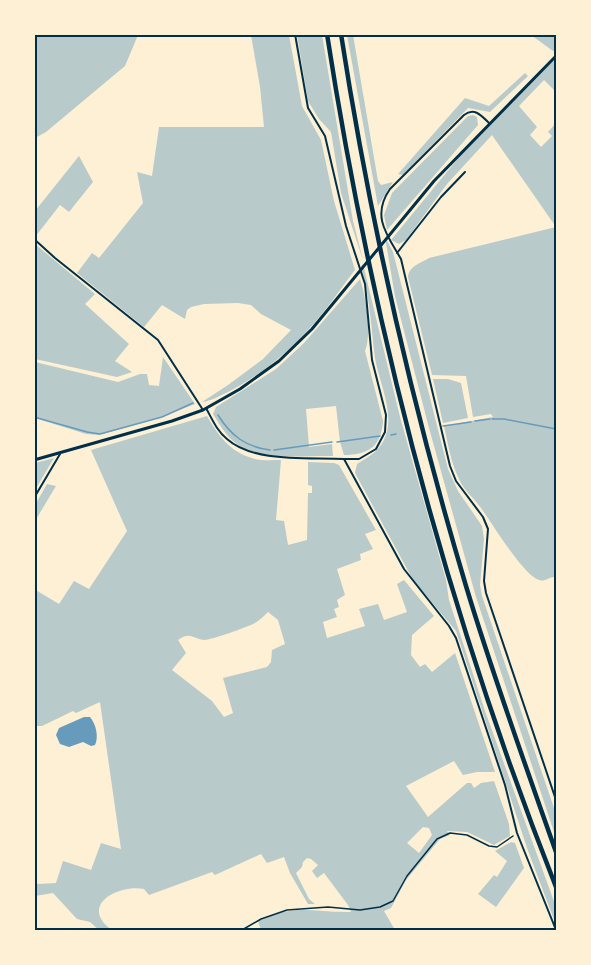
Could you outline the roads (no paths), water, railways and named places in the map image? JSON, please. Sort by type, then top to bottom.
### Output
[{"type":"highway","points":[[327,34],[340,120],[366,253],[421,476],[481,675],[556,887]]},
{"type":"highway","points":[[341,34],[354,118],[377,237],[431,462],[486,649],[556,852]]},
{"type":"street","points":[[34,239],[158,340],[218,430],[242,450],[260,455],[359,459],[376,449],[385,432],[386,415],[372,360],[365,284],[346,226],[326,136],[308,108],[295,34]]},
{"type":"street","points":[[34,460],[172,421],[205,409],[240,389],[279,361],[312,329],[434,181],[556,56]]},
{"type":"street","points":[[489,123],[476,112],[467,112],[387,194],[382,208],[382,222],[385,233],[401,259],[450,466],[456,482],[483,517],[488,529],[484,581],[489,606],[556,801]]},
{"type":"street","points":[[397,253],[441,197],[465,172]]},
{"type":"street","points":[[34,498],[58,460],[60,452]]},
{"type":"street","points":[[344,459],[404,569],[456,638],[505,785],[517,833],[556,930]]},
{"type":"water","points":[[84,717],[90,717],[94,723],[97,734],[95,745],[91,746],[83,742],[69,747],[60,744],[56,735],[59,728]]},
{"type":"waterway","points":[[34,417],[100,434],[162,417],[193,403]]},
{"type":"waterway","points":[[218,415],[234,435],[246,443],[270,450]]},
{"type":"waterway","points":[[475,421],[490,419]]},
{"type":"waterway","points":[[492,419],[504,419],[556,429]]},
{"type":"waterway","points":[[443,426],[471,422]]},
{"type":"waterway","points":[[391,435],[396,434]]},
{"type":"waterway","points":[[337,442],[380,436]]},
{"type":"waterway","points":[[274,450],[332,442]]}]
